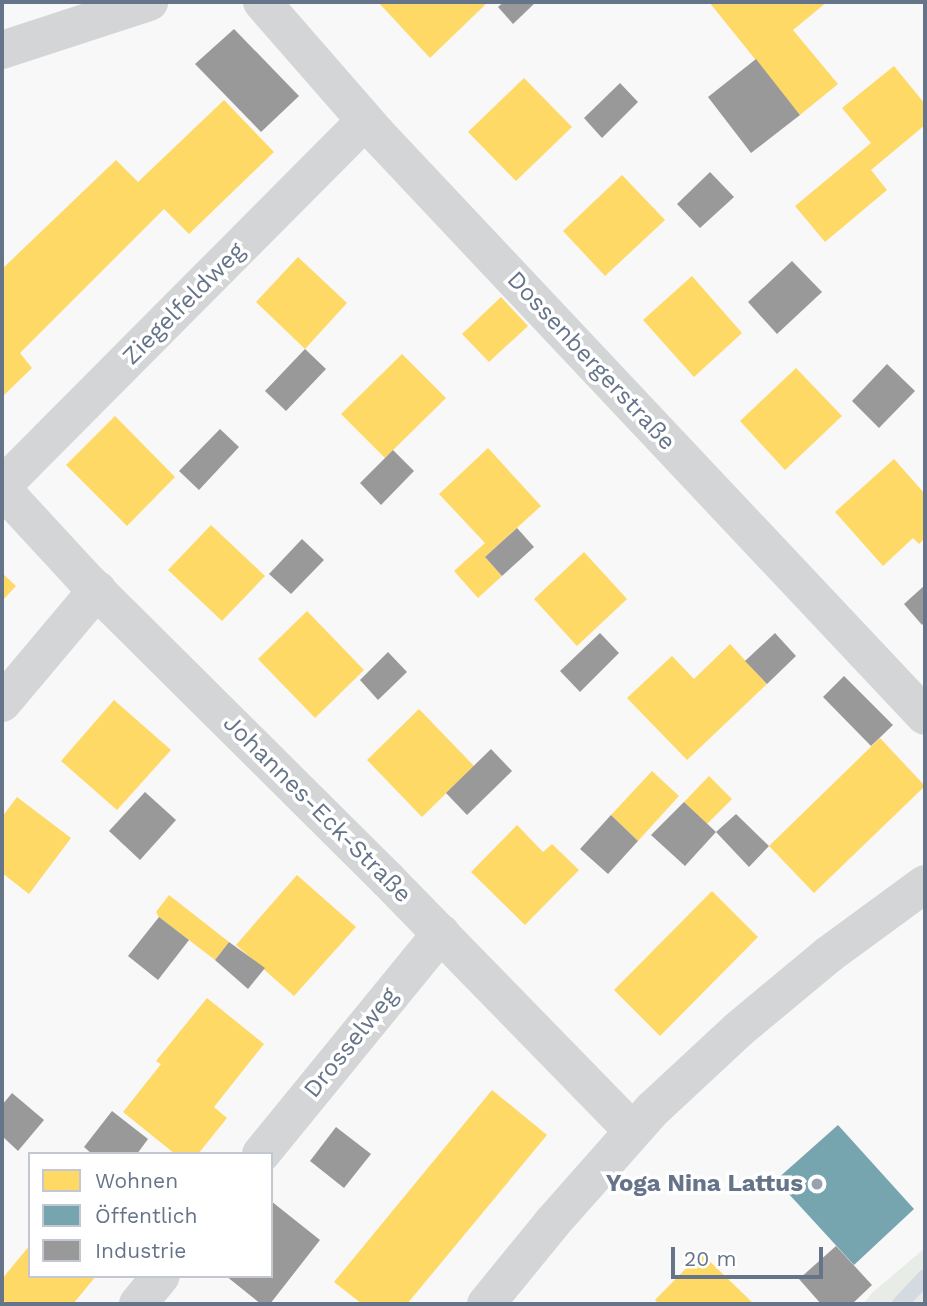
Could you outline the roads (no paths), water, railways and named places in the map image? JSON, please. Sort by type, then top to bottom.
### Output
[{"type":"street","points":[[2,50],[149,2]]},
{"type":"street","name":"Dossenbergerstraße","points":[[262,2],[365,121],[925,716]]},
{"type":"street","name":"Ziegelfeldweg","points":[[2,487],[365,121]]},
{"type":"street","name":"Johannes-Eck-Straße","points":[[2,487],[97,590],[440,933],[632,1130]]},
{"type":"street","points":[[2,703],[97,590]]},
{"type":"street","points":[[486,1304],[632,1130],[739,1029],[828,955],[925,884]]},
{"type":"street","name":"Drosselweg","points":[[263,1152],[440,933]]},
{"type":"street","points":[[138,1304],[159,1278]]},
{"type":"waterway","points":[[900,1304],[925,1277]]},
{"type":"place","name":"Yoga Nina Lattus","points":[[817,1184]]}]
